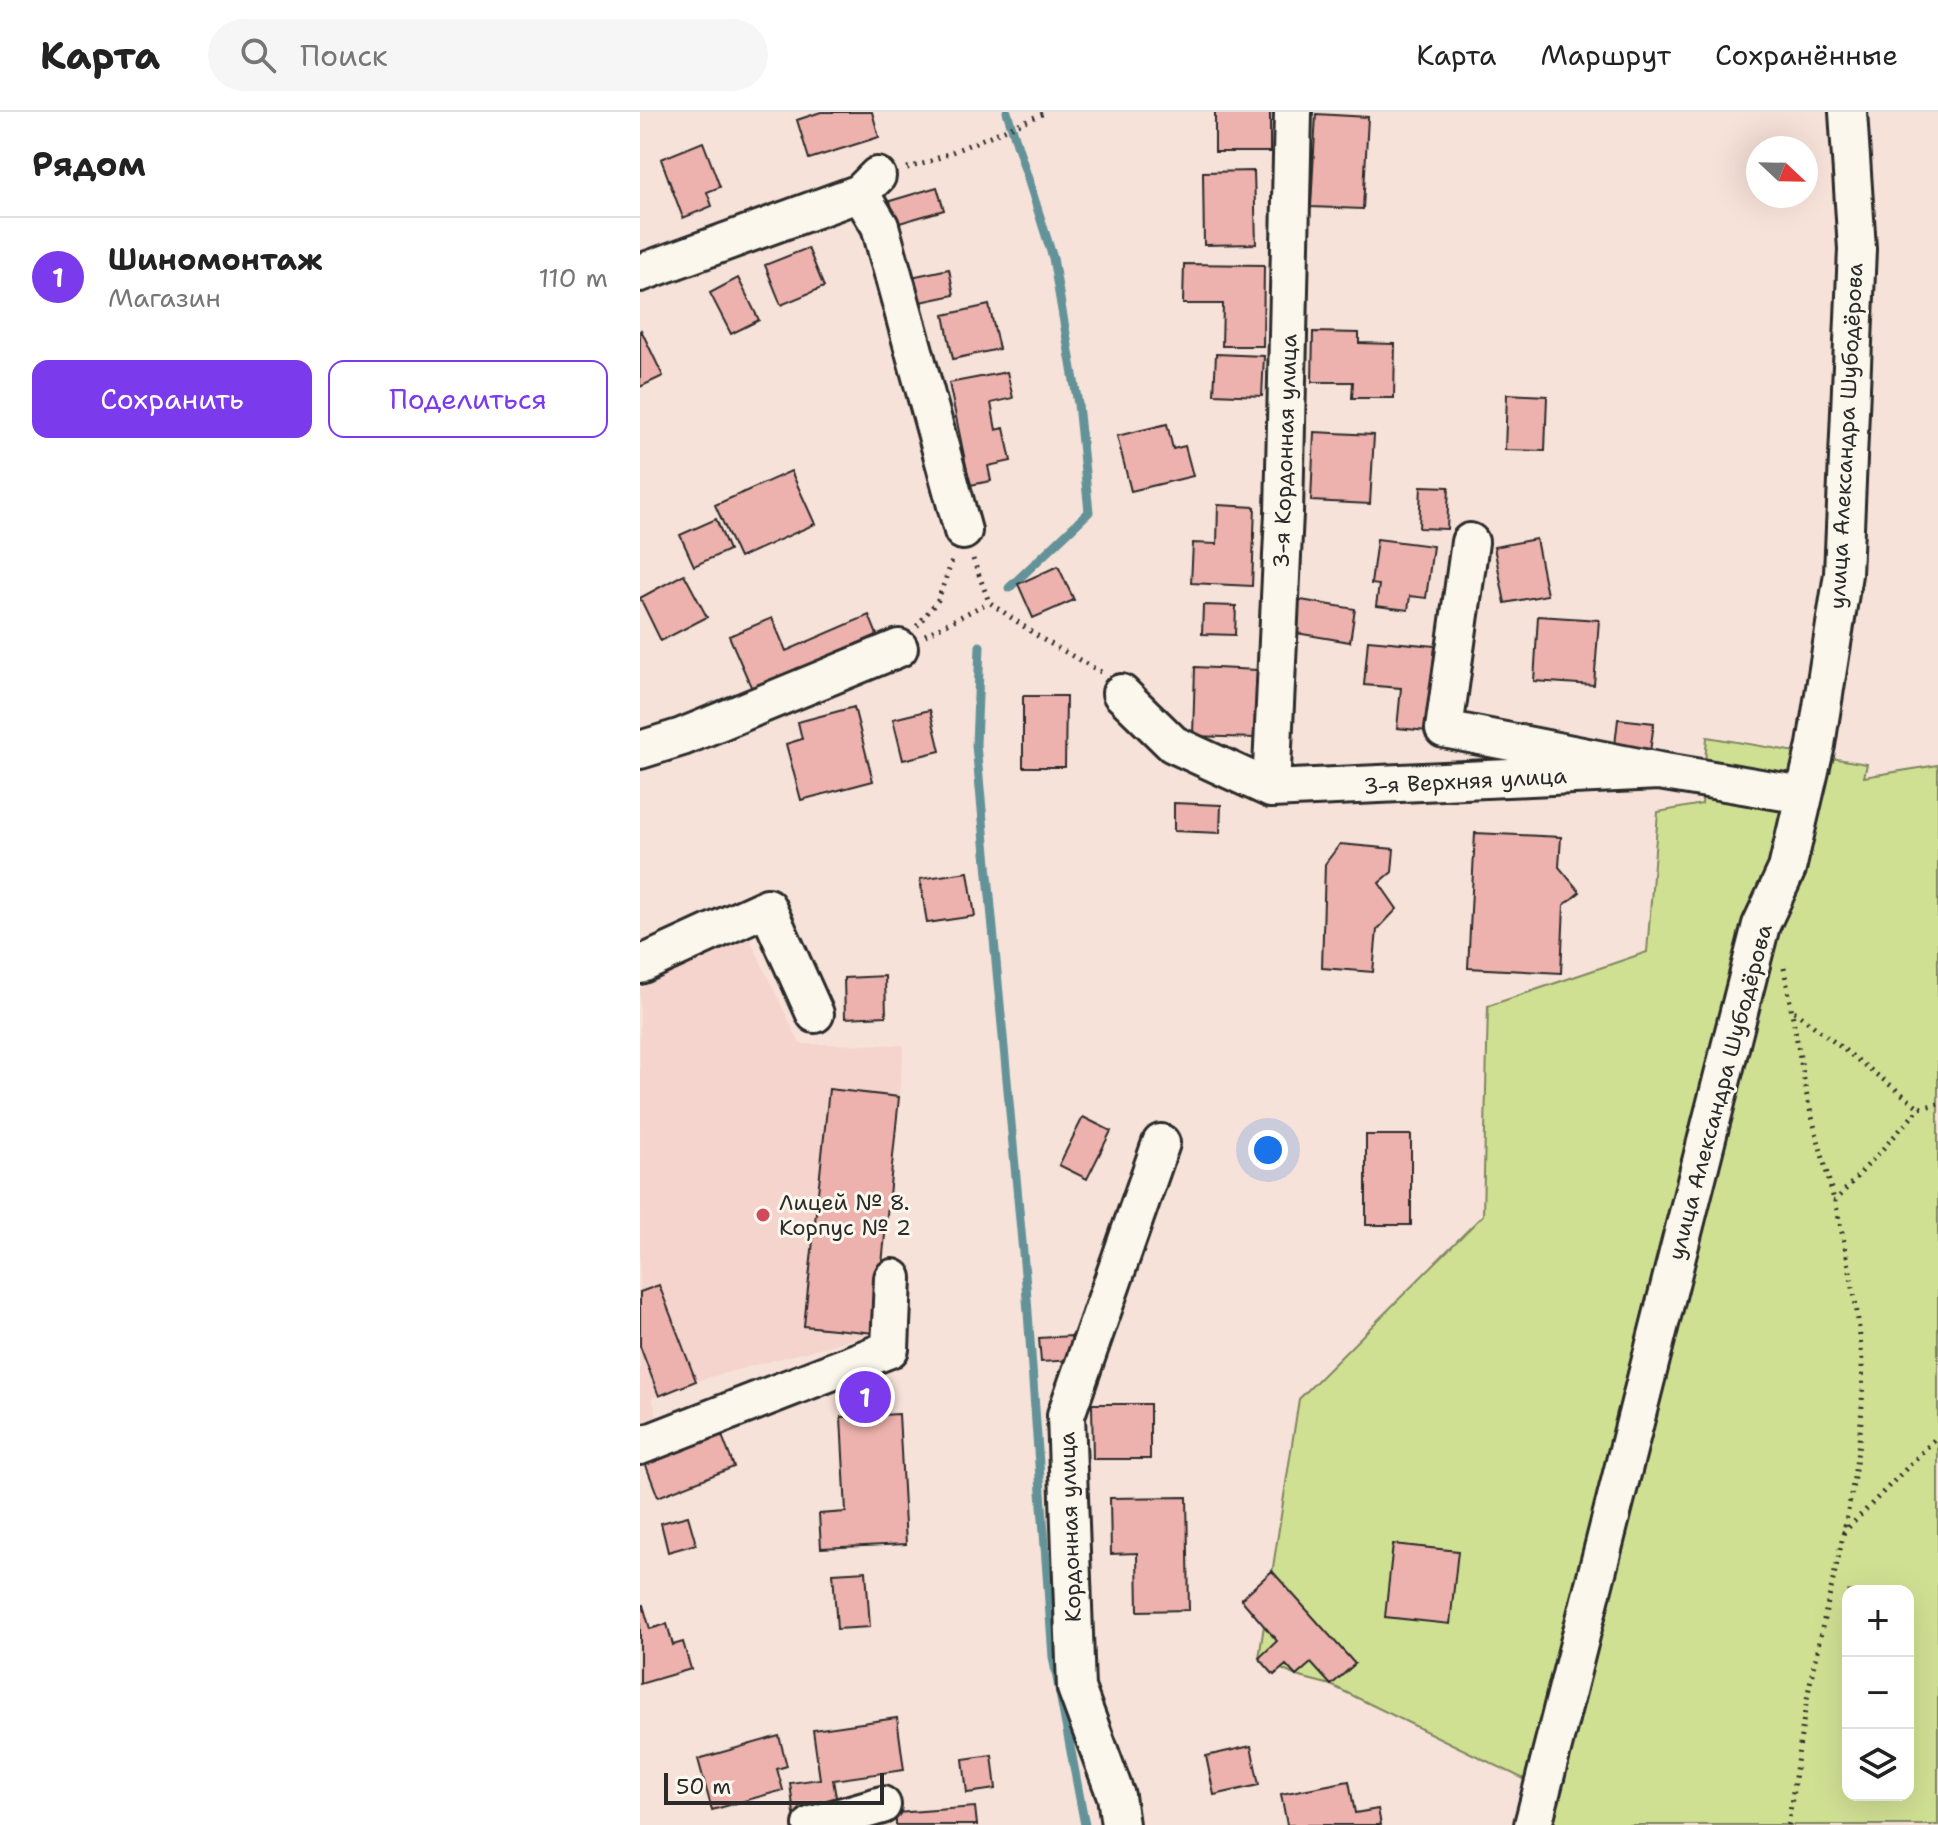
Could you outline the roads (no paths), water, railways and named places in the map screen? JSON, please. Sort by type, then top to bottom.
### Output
[{"type":"street","name":"3-я Кордонная улица","points":[[1271,789],[1284,513],[1293,112]]},
{"type":"street","name":"улица Александра Шубодёрова","points":[[1533,1825],[1761,925],[1787,869],[1816,745],[1843,574],[1857,249],[1848,112]]},
{"type":"street","points":[[640,273],[869,184],[963,531]]},
{"type":"street","points":[[1470,542],[1444,729],[1659,771],[1803,795]]},
{"type":"street","points":[[640,750],[682,737],[899,648]]},
{"type":"street","points":[[1111,683],[1173,744],[1271,789]]},
{"type":"street","name":"3-я Верхняя улица","points":[[1271,789],[1659,771]]},
{"type":"street","points":[[640,965],[767,907],[815,1014]]},
{"type":"street","name":"Кордонная улица","points":[[1120,1825],[1116,1796],[1076,1688],[1066,1415],[1161,1143]]},
{"type":"street","points":[[640,1446],[890,1349],[893,1278]]},
{"type":"street","points":[[812,1825],[882,1805]]},
{"type":"waterway","points":[[1007,112],[1053,258],[1078,404],[1089,512],[1009,588]]},
{"type":"waterway","points":[[980,646],[976,745],[1026,1285],[1053,1657],[1085,1825]]},
{"type":"place","name":"Лицей № 8. Корпус № 2","points":[[763,1215]]},
{"type":"place","name":"Шиномонтаж","points":[[865,1397]]}]
